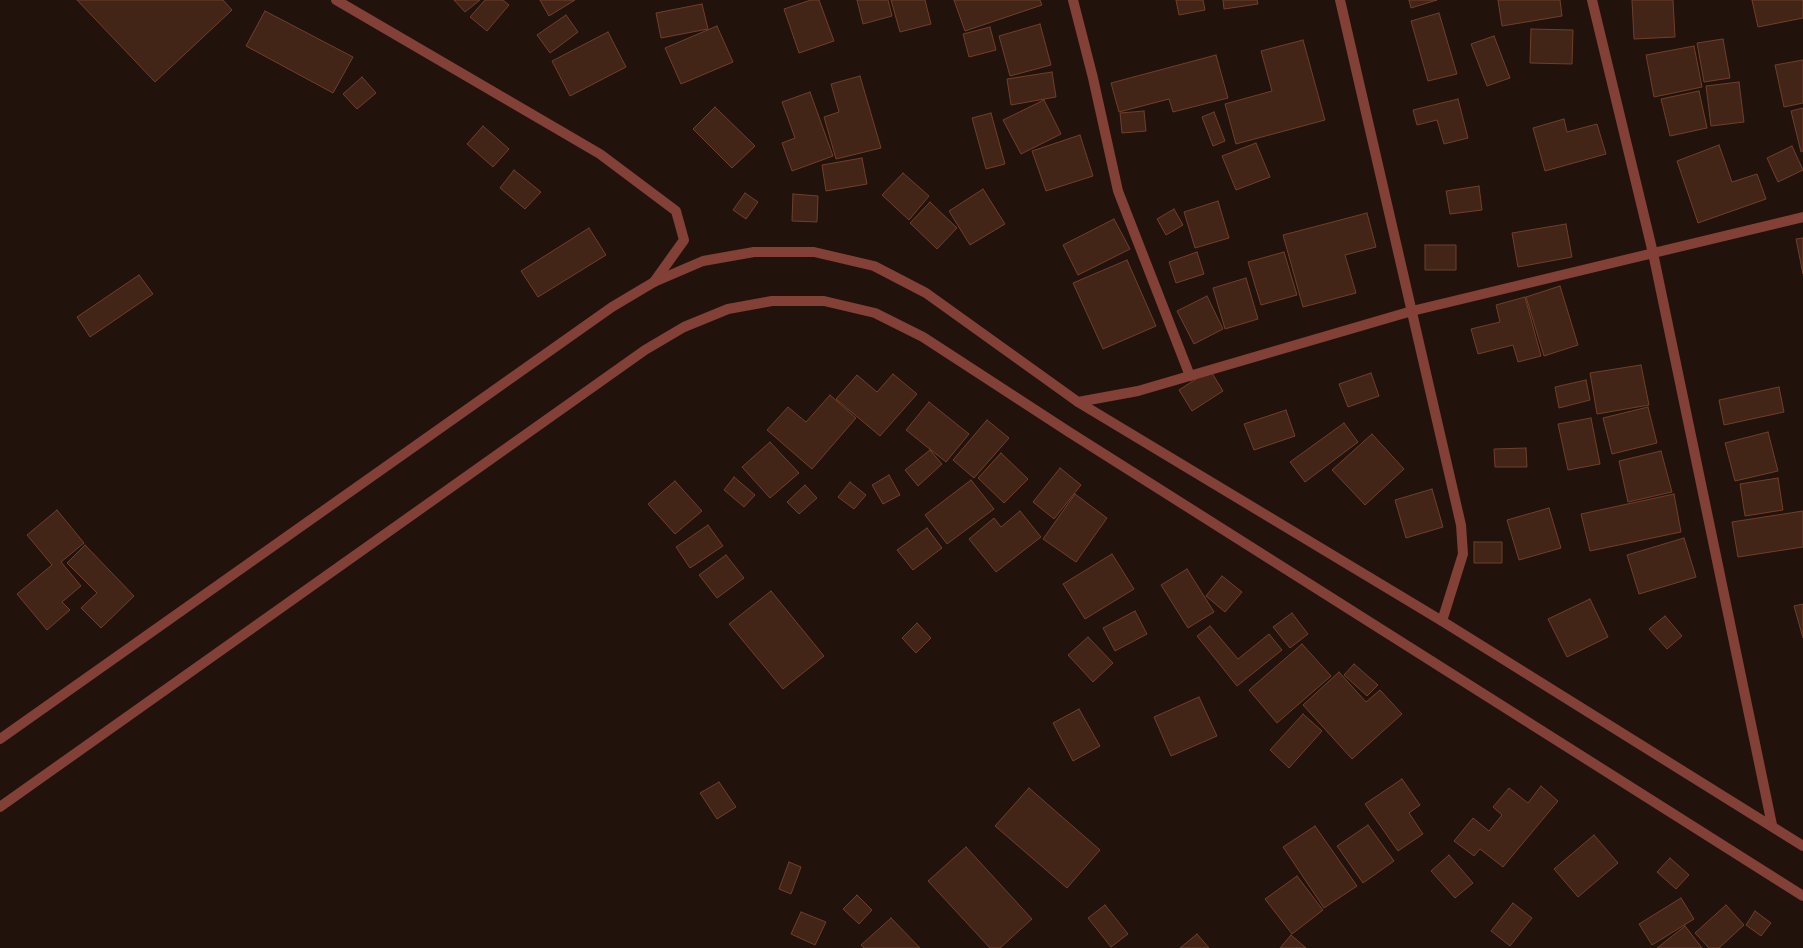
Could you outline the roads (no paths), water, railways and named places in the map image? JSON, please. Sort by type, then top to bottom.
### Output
[{"type":"street","points":[[336,0],[600,154],[676,211],[684,240],[654,282]]},
{"type":"street","points":[[1073,0],[1118,190],[1190,376]]},
{"type":"street","points":[[1340,0],[1461,525],[1463,554],[1442,621]]},
{"type":"street","points":[[1592,0],[1653,253],[1772,825]]},
{"type":"street","points":[[1078,402],[1138,391],[1412,311],[1803,217]]},
{"type":"street","points":[[0,739],[612,307],[654,282],[703,262],[754,252],[814,252],[874,266],[926,293],[1078,402],[1442,621],[1803,846]]},
{"type":"street","points":[[0,808],[645,350],[684,327],[728,310],[772,301],[824,301],[875,313],[923,337],[1803,896]]}]
